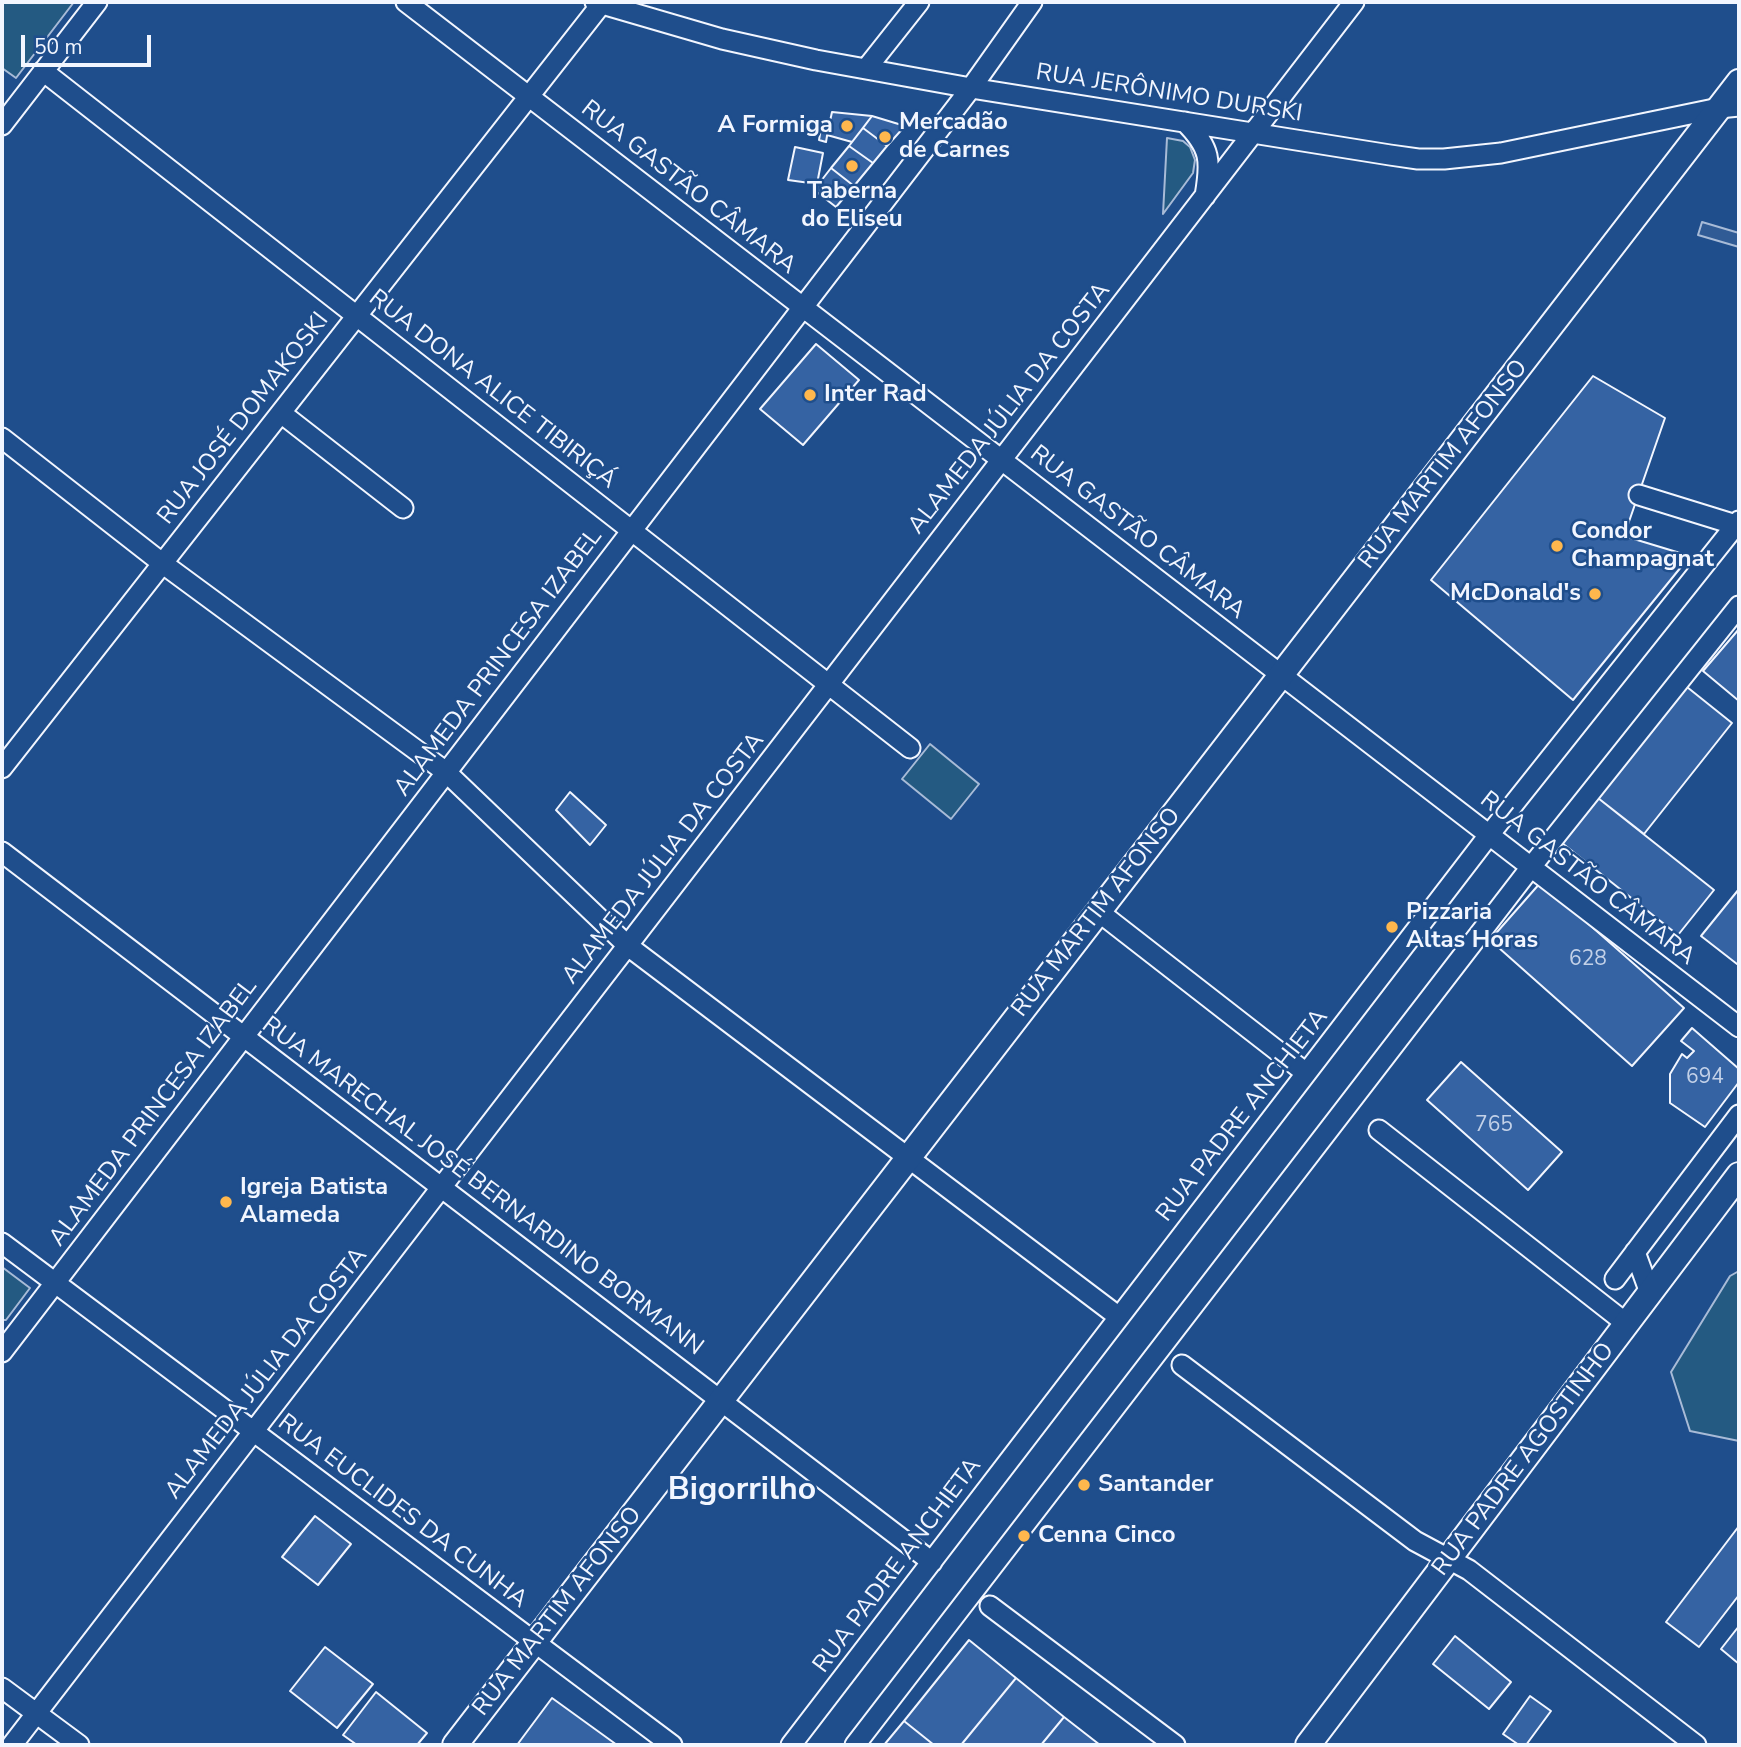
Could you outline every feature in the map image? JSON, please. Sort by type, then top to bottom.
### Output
[{"type":"main road","name":"RUA MARTIM AFONSO","points":[[455,1745],[1281,675],[1729,107],[1739,82]]},
{"type":"main road","name":"RUA PADRE AGOSTINHO","points":[[1308,1745],[1739,1175]]},
{"type":"street","points":[[2,125],[97,2]]},
{"type":"street","name":"RUA GASTÃO CÂMARA","points":[[406,2],[428,11],[529,96],[1739,1027]]},
{"type":"street","name":"RUA JERÔNIMO DURSKI","points":[[600,2],[751,47],[971,88],[1418,159],[1501,153],[1729,107]]},
{"type":"street","name":"RUA JOSÉ DOMAKOSKI","points":[[2,768],[600,2]]},
{"type":"street","points":[[866,69],[919,2]]},
{"type":"street","name":"ALAMEDA PRINCESA IZABEL","points":[[2,1352],[971,88],[1032,2]]},
{"type":"street","name":"ALAMEDA JÚLIA DA COSTA","points":[[12,1745],[1354,2]]},
{"type":"street","name":"RUA DONA ALICE TIBIRIÇÁ","points":[[43,71],[910,748]]},
{"type":"street","points":[[1185,122],[1203,143],[1206,152],[1208,175],[1205,197]]},
{"type":"street","points":[[281,412],[403,508]]},
{"type":"street","points":[[2,438],[162,564],[446,772],[628,946],[1119,1317]]},
{"type":"street","points":[[1639,495],[1737,523]]},
{"type":"street","name":"RUA PADRE ANCHIETA","points":[[791,1745],[1489,835],[1737,523]]},
{"type":"street","points":[[855,1745],[1531,867],[1739,606]]},
{"type":"street","name":"RUA MARECHAL JOSÉ BERNARDINO BORMANN","points":[[2,852],[932,1562]]},
{"type":"street","points":[[1099,912],[1306,1073]]},
{"type":"street","points":[[1615,1279],[1739,1115]]},
{"type":"street","points":[[1379,1130],[1627,1324]]},
{"type":"street","name":"RUA EUCLIDES DA CUNHA","points":[[2,1243],[672,1745]]},
{"type":"street","points":[[1635,1252],[1650,1293]]},
{"type":"street","points":[[1182,1365],[1415,1541],[1469,1570],[1696,1745]]},
{"type":"street","points":[[990,1606],[1175,1745]]},
{"type":"street","points":[[2,1688],[79,1745]]},
{"type":"shaded area","points":[[2,2],[74,2],[16,78],[2,68]]},
{"type":"shaded area","points":[[1167,138],[1183,141],[1190,147],[1195,160],[1193,173],[1163,214]]},
{"type":"shaded area","points":[[1702,222],[1739,233],[1739,247],[1698,235]]},
{"type":"shaded area","points":[[930,744],[979,784],[951,819],[902,779]]},
{"type":"shaded area","points":[[2,1267],[30,1288],[6,1320],[2,1320]]},
{"type":"shaded area","points":[[1739,1271],[1739,1441],[1690,1431],[1671,1372],[1730,1276]]},
{"type":"building","name":"A Formiga","points":[[832,112],[872,116],[852,142],[827,135]]},
{"type":"building","name":"Mercadão de Carnes","points":[[872,116],[905,126],[887,146],[863,128]]},
{"type":"building","points":[[822,123],[829,124],[826,142],[819,140]]},
{"type":"building","name":"Mercadão de Carnes","points":[[863,128],[887,146],[873,163],[849,146]]},
{"type":"building","name":"Taberna do Eliseu","points":[[849,146],[873,163],[854,186],[831,168]]},
{"type":"building","points":[[795,147],[823,153],[817,184],[788,180]]},
{"type":"building","points":[[831,168],[854,186],[836,207],[814,190]]},
{"type":"building","name":"Inter Rad","points":[[816,344],[859,380],[803,445],[760,409]]},
{"type":"building","name":"Condor Champagnat","points":[[1593,376],[1665,418],[1624,536],[1690,556],[1573,700],[1431,580]]},
{"type":"building","points":[[1739,629],[1739,701],[1703,671]]},
{"type":"building","points":[[1687,687],[1732,723],[1644,834],[1598,798]]},
{"type":"building","points":[[570,792],[606,825],[590,845],[556,810]]},
{"type":"building","points":[[1598,798],[1714,890],[1678,935],[1562,843]]},
{"type":"building","points":[[1541,882],[1684,1008],[1632,1066],[1490,940]]},
{"type":"building","points":[[1739,889],[1739,962],[1737,964],[1701,936]]},
{"type":"building","points":[[1692,1028],[1739,1069],[1739,1082],[1705,1127],[1670,1103],[1670,1074],[1682,1054],[1687,1058],[1694,1051],[1681,1041]]},
{"type":"building","points":[[1461,1062],[1562,1152],[1528,1190],[1427,1100]]},
{"type":"building","points":[[315,1516],[351,1544],[318,1585],[282,1557]]},
{"type":"building","points":[[1739,1526],[1739,1595],[1699,1647],[1666,1622]]},
{"type":"building","points":[[1739,1626],[1739,1664],[1721,1649]]},
{"type":"building","points":[[1455,1636],[1511,1682],[1489,1709],[1433,1664]]},
{"type":"building","points":[[969,1640],[1016,1678],[961,1745],[934,1745],[904,1721]]},
{"type":"building","points":[[325,1647],[373,1684],[337,1728],[290,1691]]},
{"type":"building","points":[[1016,1678],[1064,1717],[1041,1745],[961,1745]]},
{"type":"building","points":[[376,1692],[427,1733],[417,1745],[357,1745],[343,1735]]},
{"type":"building","points":[[1530,1696],[1551,1711],[1526,1745],[1519,1745],[1503,1734]]},
{"type":"building","points":[[552,1698],[617,1745],[517,1745]]},
{"type":"building","points":[[1064,1717],[1100,1745],[1041,1745]]},
{"type":"building","points":[[904,1721],[934,1745],[884,1745]]},
{"type":"place","name":"A Formiga","points":[[847,126]]},
{"type":"place","name":"Mercadão de Carnes","points":[[885,137]]},
{"type":"place","name":"Taberna do Eliseu","points":[[852,166]]},
{"type":"place","name":"Inter Rad","points":[[810,395]]},
{"type":"place","name":"Condor Champagnat","points":[[1557,546]]},
{"type":"place","name":"McDonald's","points":[[1595,594]]},
{"type":"place","name":"Pizzaria Altas Horas","points":[[1392,927]]},
{"type":"place","name":"Igreja Batista Alameda","points":[[226,1202]]},
{"type":"place","name":"Santander","points":[[1084,1485]]},
{"type":"place","name":"Cenna Cinco","points":[[1024,1536]]},
{"type":"district","name":"Bigorrilho","points":[[742,1491]]}]
